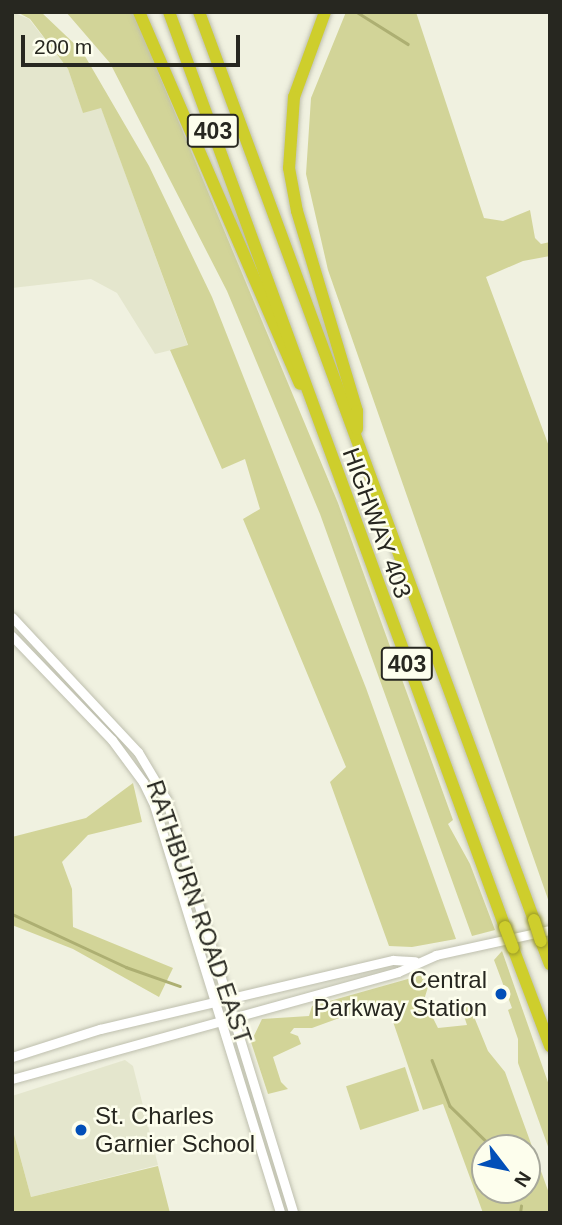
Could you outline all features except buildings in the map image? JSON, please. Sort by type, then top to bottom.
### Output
[{"type":"highway","points":[[139,12],[290,368],[311,399]]},
{"type":"highway","name":"HIGHWAY 403","points":[[169,12],[550,1046]]},
{"type":"highway","name":"HIGHWAY 403","points":[[199,12],[299,293],[356,432],[550,964]]},
{"type":"highway","points":[[325,12],[294,97],[289,168],[297,211],[357,411],[356,432]]},
{"type":"street","name":"RATHBURN ROAD EAST","points":[[12,617],[121,733],[154,775],[230,1000],[293,1213]]},
{"type":"street","name":"RATHBURN ROAD EAST","points":[[12,635],[112,740],[143,782],[216,1003],[280,1213]]},
{"type":"street","points":[[12,1057],[100,1029],[393,960],[416,961],[550,930]]},
{"type":"street","points":[[12,1079],[398,972],[416,961]]},
{"type":"shaded area","points":[[12,12],[29,19],[68,69],[83,112],[101,107],[188,346],[155,354],[117,293],[91,279],[12,288]]},
{"type":"shaded area","name":"St. Charles Garnier School","points":[[125,1060],[133,1066],[158,1165],[31,1197],[12,1127],[12,1096]]},
{"type":"green space","points":[[17,12],[41,12],[82,51],[149,166],[212,297],[366,688],[456,939],[412,947],[389,946],[330,782],[346,767],[243,519],[260,509],[245,459],[222,469],[170,350],[188,345],[101,108],[83,113],[68,69],[30,19]]},
{"type":"green space","points":[[66,12],[133,12],[338,503],[453,820],[448,824],[470,864],[495,930],[472,936],[320,514],[227,291],[110,63]]},
{"type":"green space","points":[[346,12],[416,12],[484,218],[503,221],[530,210],[535,238],[541,244],[550,242],[550,256],[523,261],[486,277],[550,449],[550,905],[328,270],[306,174],[311,98]]},
{"type":"green space","points":[[133,783],[142,822],[88,835],[62,862],[72,889],[73,927],[173,968],[159,997],[73,949],[12,925],[12,837],[86,818]]},
{"type":"green space","points":[[502,951],[550,1088],[550,1152],[518,1063],[518,1039],[508,1010],[512,1008],[494,960]]},
{"type":"green space","points":[[422,975],[428,987],[424,1000],[438,1028],[467,1025],[460,1004],[468,1002],[488,1051],[505,1072],[528,1134],[471,1134],[471,1180],[443,1104],[423,1110],[386,1001],[312,1028],[294,1028],[290,1033],[298,1036],[301,1044],[273,1057],[281,1082],[288,1089],[268,1094],[251,1042],[262,1019],[309,1016],[312,1006]]},
{"type":"green space","points":[[405,1067],[419,1111],[360,1130],[346,1086]]},
{"type":"green space","points":[[12,1127],[31,1197],[158,1166],[170,1213],[12,1213]]},
{"type":"green space","points":[[541,1171],[550,1196],[550,1213],[483,1213],[480,1204],[541,1204]]},
{"type":"waterway","points":[[357,12],[408,44]]},
{"type":"waterway","points":[[12,914],[126,967],[180,986]]},
{"type":"waterway","points":[[432,1060],[450,1106],[479,1134]]},
{"type":"waterway","points":[[520,1213],[521,1206]]},
{"type":"place","name":"Central Parkway Station","points":[[501,994]]},
{"type":"place","name":"St. Charles Garnier School","points":[[81,1130]]}]
